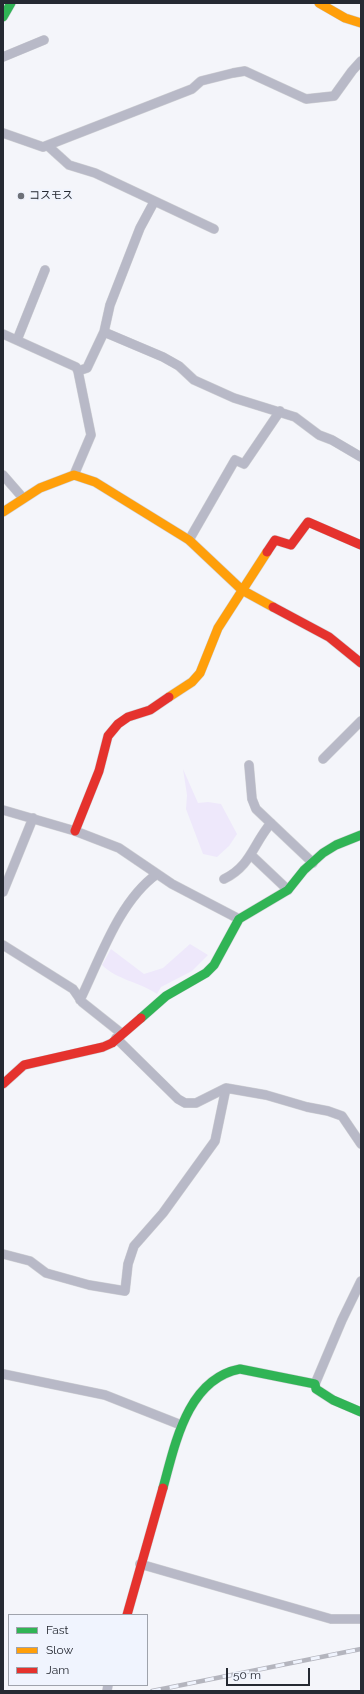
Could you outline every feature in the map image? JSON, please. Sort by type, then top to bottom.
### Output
[{"type":"street","points":[[3,17],[11,3]]},
{"type":"street","points":[[319,3],[345,18],[361,23]]},
{"type":"street","points":[[3,57],[44,40]]},
{"type":"street","points":[[3,133],[36,146],[48,146],[192,89],[201,81],[233,73],[246,72],[306,100],[334,96],[361,61]]},
{"type":"street","points":[[48,146],[69,165],[94,173],[214,230]]},
{"type":"street","points":[[78,371],[87,368],[104,332],[110,305],[140,228],[154,202]]},
{"type":"street","points":[[17,340],[46,270]]},
{"type":"street","points":[[104,332],[162,357],[179,366],[194,380],[234,398],[295,416],[319,435],[332,440],[361,457]]},
{"type":"street","points":[[3,334],[76,366],[91,435],[74,475]]},
{"type":"street","points":[[189,540],[235,460],[244,464],[280,411]]},
{"type":"street","points":[[3,475],[23,498]]},
{"type":"street","points":[[3,512],[40,488],[74,475],[96,482],[189,540],[242,590],[318,631],[361,663]]},
{"type":"street","points":[[75,831],[99,771],[108,736],[118,724],[128,717],[150,710],[192,682],[200,673],[218,628],[275,540],[291,545],[308,522],[361,545]]},
{"type":"street","points":[[323,759],[361,721]]},
{"type":"street","points":[[249,766],[252,799],[256,809],[313,863]]},
{"type":"street","points":[[3,810],[75,831],[119,848],[172,884],[239,919]]},
{"type":"street","points":[[3,892],[32,818]]},
{"type":"street","points":[[224,879],[237,873],[251,855],[262,833],[271,823]]},
{"type":"street","points":[[3,1084],[24,1065],[103,1047],[112,1043],[118,1036],[166,996],[206,973],[214,965],[239,919],[288,890],[304,870],[323,853],[336,845],[361,835]]},
{"type":"street","points":[[251,855],[288,890]]},
{"type":"street","points":[[80,1000],[119,920],[144,883],[157,874]]},
{"type":"street","points":[[3,945],[73,989],[80,1000],[118,1036],[178,1099],[185,1103],[196,1103],[226,1088],[266,1094],[342,1116],[361,1144]]},
{"type":"street","points":[[3,1254],[30,1261],[46,1273],[89,1285],[126,1291],[128,1264],[134,1246],[163,1213],[215,1141],[226,1088]]},
{"type":"street","points":[[361,1281],[342,1320],[316,1384],[316,1389],[333,1400],[361,1412]]},
{"type":"street","points":[[127,1614],[140,1564],[181,1426],[199,1395],[221,1375],[229,1371],[250,1370],[316,1384]]},
{"type":"street","points":[[3,1374],[105,1395],[181,1426]]},
{"type":"street","points":[[140,1564],[332,1619],[361,1619]]},
{"type":"shaded area","points":[[183,769],[198,803],[208,802],[221,804],[237,834],[229,846],[217,857],[203,854],[186,809],[187,795]]},
{"type":"shaded area","points":[[190,944],[208,955],[192,971],[161,987],[157,994],[122,978],[102,965],[111,949],[144,974],[163,968]]},
{"type":"railway","points":[[152,1691],[361,1649]]},
{"type":"traffic: fast","points":[[3,17],[11,3]]},
{"type":"traffic: fast","points":[[141,1018],[166,996],[206,973],[214,965],[239,919],[288,890],[304,870],[323,853],[336,845],[361,835]]},
{"type":"traffic: fast","points":[[163,1488],[186,1416],[207,1386],[222,1375],[240,1369],[315,1384],[316,1389],[333,1400],[361,1412]]},
{"type":"traffic: slow","points":[[319,3],[345,18],[361,23]]},
{"type":"traffic: slow","points":[[3,512],[40,488],[74,475],[95,482],[189,540],[242,590],[273,607]]},
{"type":"traffic: slow","points":[[169,697],[192,682],[200,673],[218,628],[267,552]]},
{"type":"traffic: jam","points":[[267,552],[275,540],[291,545],[308,522],[361,545]]},
{"type":"traffic: jam","points":[[273,607],[329,637],[361,663]]},
{"type":"traffic: jam","points":[[75,831],[99,771],[108,736],[118,724],[128,717],[150,710],[169,697]]},
{"type":"traffic: jam","points":[[3,1084],[24,1065],[103,1047],[112,1043],[141,1018]]},
{"type":"traffic: jam","points":[[127,1614],[163,1488]]},
{"type":"place","name":"コスモス","points":[[21,196]]}]
